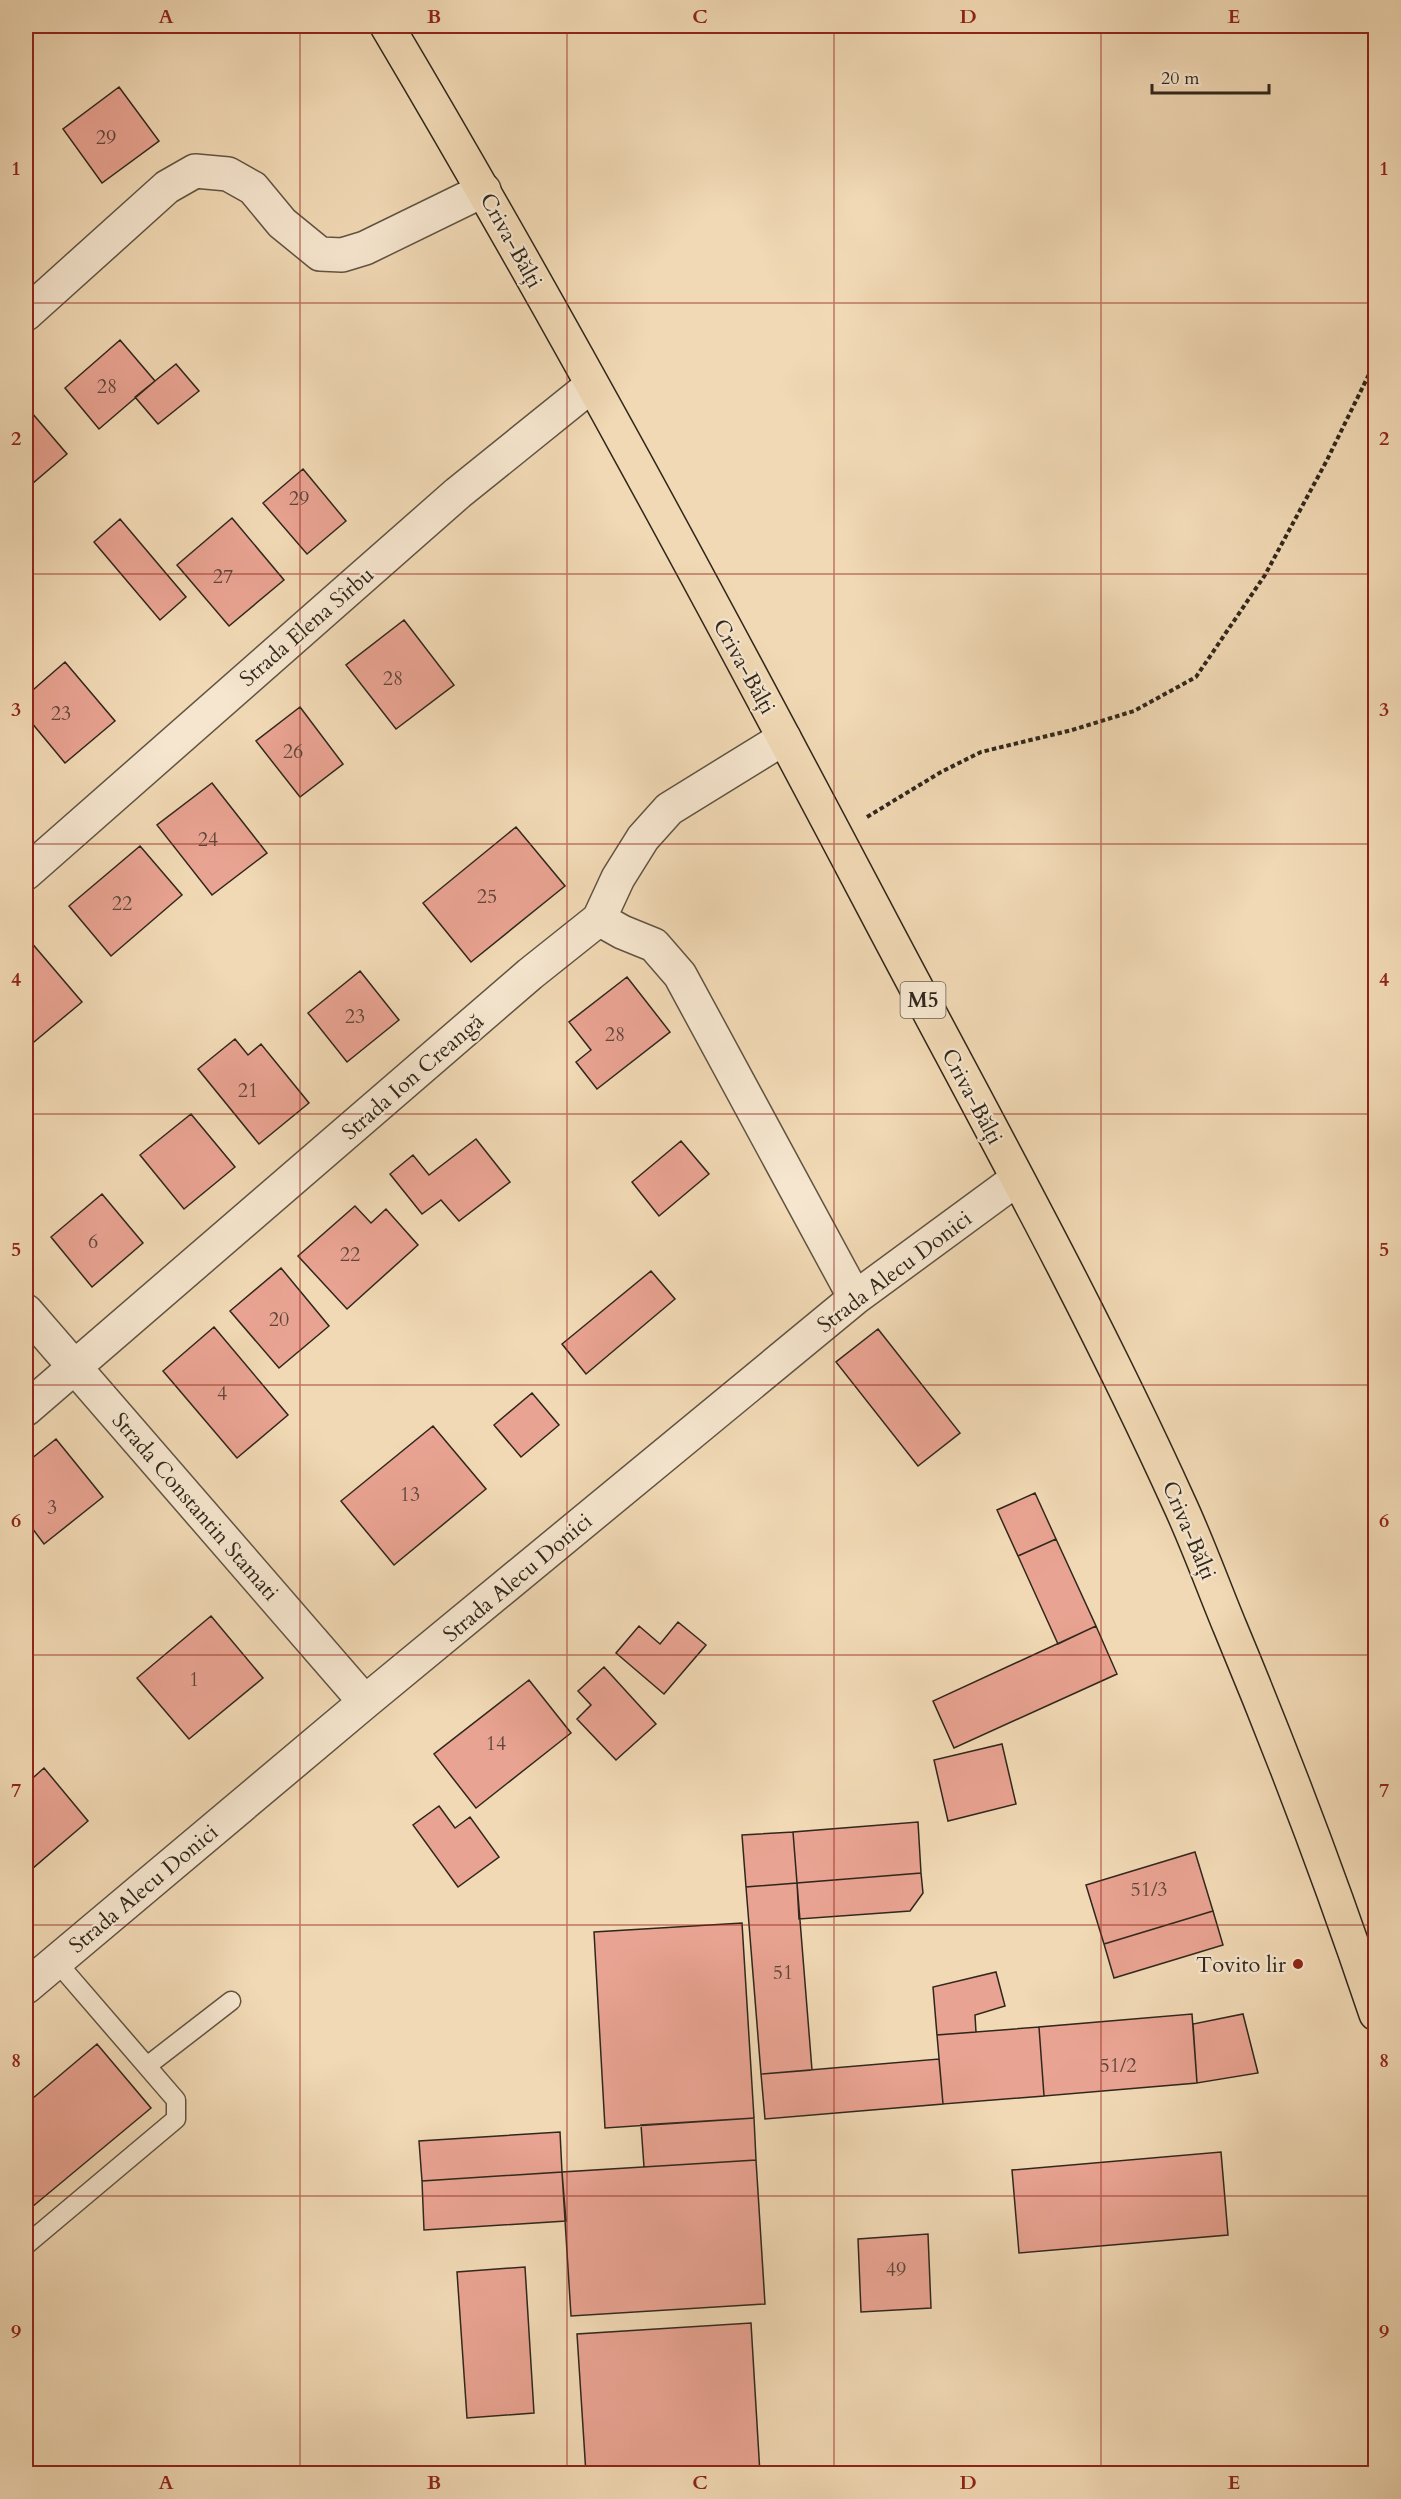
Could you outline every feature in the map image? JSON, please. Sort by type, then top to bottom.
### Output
[{"type":"highway","name":"Criva-Bălți","points":[[387,26],[484,190],[784,738],[1114,1368],[1180,1505],[1265,1710],[1329,1876],[1376,2014]]},
{"type":"street","points":[[26,314],[167,187],[195,171],[228,174],[253,188],[282,223],[320,254],[342,255],[365,248],[484,190]]},
{"type":"street","name":"Strada Elena Sîrbu","points":[[26,873],[458,493],[592,386]]},
{"type":"street","name":"Strada Ion Creangă","points":[[26,1409],[530,974],[599,919],[618,878],[643,838],[669,809],[784,738]]},
{"type":"street","points":[[599,919],[622,932],[654,945],[680,975],[855,1298]]},
{"type":"street","name":"Strada Alecu Donici","points":[[26,1987],[365,1702],[855,1298],[1017,1179]]},
{"type":"street","name":"Strada Constantin Stamati","points":[[26,1311],[365,1702]]},
{"type":"lane","points":[[26,2245],[176,2119],[176,2100],[56,1961]]},
{"type":"lane","points":[[147,2066],[231,2001]]},
{"type":"path","points":[[836,836],[940,772],[981,752],[1072,730],[1134,711],[1196,677],[1264,575],[1326,462],[1376,360]]},
{"type":"building","points":[[119,87],[159,141],[102,183],[63,129]]},
{"type":"building","points":[[120,340],[155,381],[99,429],[65,388]]},
{"type":"building","points":[[176,364],[199,391],[158,424],[135,397]]},
{"type":"building","points":[[26,406],[67,454],[26,489]]},
{"type":"building","points":[[303,469],[346,521],[307,554],[263,503]]},
{"type":"building","points":[[232,518],[284,580],[229,626],[177,565]]},
{"type":"building","points":[[120,519],[186,597],[160,620],[94,542]]},
{"type":"building","points":[[404,620],[454,685],[396,729],[346,665]]},
{"type":"building","points":[[65,662],[115,721],[65,763],[26,716],[26,696]]},
{"type":"building","points":[[300,707],[343,764],[300,797],[256,741]]},
{"type":"building","points":[[212,783],[267,853],[212,895],[157,825]]},
{"type":"building","points":[[516,827],[565,886],[471,962],[423,903]]},
{"type":"building","points":[[140,846],[182,895],[111,956],[69,906]]},
{"type":"building","points":[[30,941],[82,1002],[28,1047],[26,1044],[26,944]]},
{"type":"building","points":[[360,971],[399,1020],[347,1062],[308,1013]]},
{"type":"building","points":[[627,977],[670,1032],[597,1089],[576,1062],[591,1050],[569,1022]]},
{"type":"building","points":[[235,1039],[248,1055],[261,1044],[309,1103],[259,1144],[198,1069]]},
{"type":"building","points":[[191,1114],[235,1167],[184,1209],[140,1155]]},
{"type":"building","points":[[476,1139],[510,1182],[459,1221],[441,1200],[422,1214],[390,1174],[413,1155],[429,1175]]},
{"type":"building","points":[[681,1141],[709,1174],[659,1216],[632,1182]]},
{"type":"building","points":[[102,1194],[143,1243],[92,1287],[51,1237]]},
{"type":"building","points":[[355,1206],[371,1223],[386,1209],[418,1245],[347,1309],[298,1256]]},
{"type":"building","points":[[281,1268],[329,1326],[279,1368],[230,1311]]},
{"type":"building","points":[[651,1271],[675,1299],[586,1374],[562,1344]]},
{"type":"building","points":[[214,1327],[288,1415],[237,1458],[163,1371]]},
{"type":"building","points":[[878,1329],[960,1433],[918,1466],[836,1362]]},
{"type":"building","points":[[532,1393],[559,1425],[521,1457],[494,1425]]},
{"type":"building","points":[[433,1426],[486,1489],[394,1565],[341,1501]]},
{"type":"building","points":[[56,1439],[103,1497],[44,1544],[26,1520],[26,1463]]},
{"type":"building","points":[[1035,1493],[1056,1539],[1018,1556],[997,1510]]},
{"type":"building","points":[[1056,1539],[1096,1626],[1058,1644],[1018,1556]]},
{"type":"building","points":[[211,1616],[263,1678],[189,1739],[137,1678]]},
{"type":"building","points":[[678,1622],[706,1645],[664,1694],[616,1653],[639,1626],[660,1644]]},
{"type":"building","points":[[1096,1626],[1117,1674],[954,1748],[933,1701]]},
{"type":"building","points":[[604,1667],[656,1724],[616,1760],[577,1719],[591,1705],[578,1691]]},
{"type":"building","points":[[529,1680],[571,1733],[476,1808],[434,1754]]},
{"type":"building","points":[[1002,1744],[1016,1804],[948,1821],[934,1760]]},
{"type":"building","points":[[44,1768],[88,1821],[26,1874],[26,1784]]},
{"type":"building","points":[[439,1806],[455,1828],[470,1817],[499,1857],[458,1887],[413,1825]]},
{"type":"building","points":[[918,1822],[921,1873],[797,1883],[793,1832]]},
{"type":"building","points":[[793,1832],[797,1883],[746,1887],[742,1835]]},
{"type":"building","points":[[1195,1852],[1213,1911],[1104,1944],[1086,1885]]},
{"type":"building","points":[[921,1873],[923,1893],[910,1911],[799,1919],[797,1883]]},
{"type":"building","points":[[797,1883],[812,2070],[761,2074],[746,1887]]},
{"type":"building","points":[[1213,1911],[1223,1945],[1114,1978],[1104,1944]]},
{"type":"building","points":[[742,1923],[754,2118],[605,2128],[594,1932]]},
{"type":"building","points":[[996,1972],[1005,2006],[975,2015],[976,2032],[937,2035],[933,1987]]},
{"type":"building","points":[[1192,2014],[1197,2083],[1044,2096],[1039,2027]]},
{"type":"building","points":[[1243,2014],[1258,2073],[1197,2083],[1193,2024]]},
{"type":"building","points":[[1039,2027],[1044,2096],[943,2104],[937,2035]]},
{"type":"building","points":[[97,2044],[151,2108],[26,2212],[26,2104]]},
{"type":"building","points":[[939,2059],[943,2104],[765,2119],[761,2074]]},
{"type":"building","points":[[754,2118],[756,2160],[644,2167],[641,2125]]},
{"type":"building","points":[[560,2132],[562,2172],[422,2181],[419,2141]]},
{"type":"building","points":[[1221,2152],[1228,2235],[1019,2253],[1012,2170]]},
{"type":"building","points":[[756,2160],[765,2304],[571,2316],[562,2172]]},
{"type":"building","points":[[562,2172],[566,2221],[424,2230],[422,2181]]},
{"type":"building","points":[[928,2234],[931,2308],[861,2312],[858,2239]]},
{"type":"building","points":[[525,2267],[534,2413],[467,2418],[457,2272]]},
{"type":"building","points":[[751,2323],[760,2474],[586,2474],[577,2334]]},
{"type":"place","name":"Tovito lir","points":[[1298,1964]]}]
